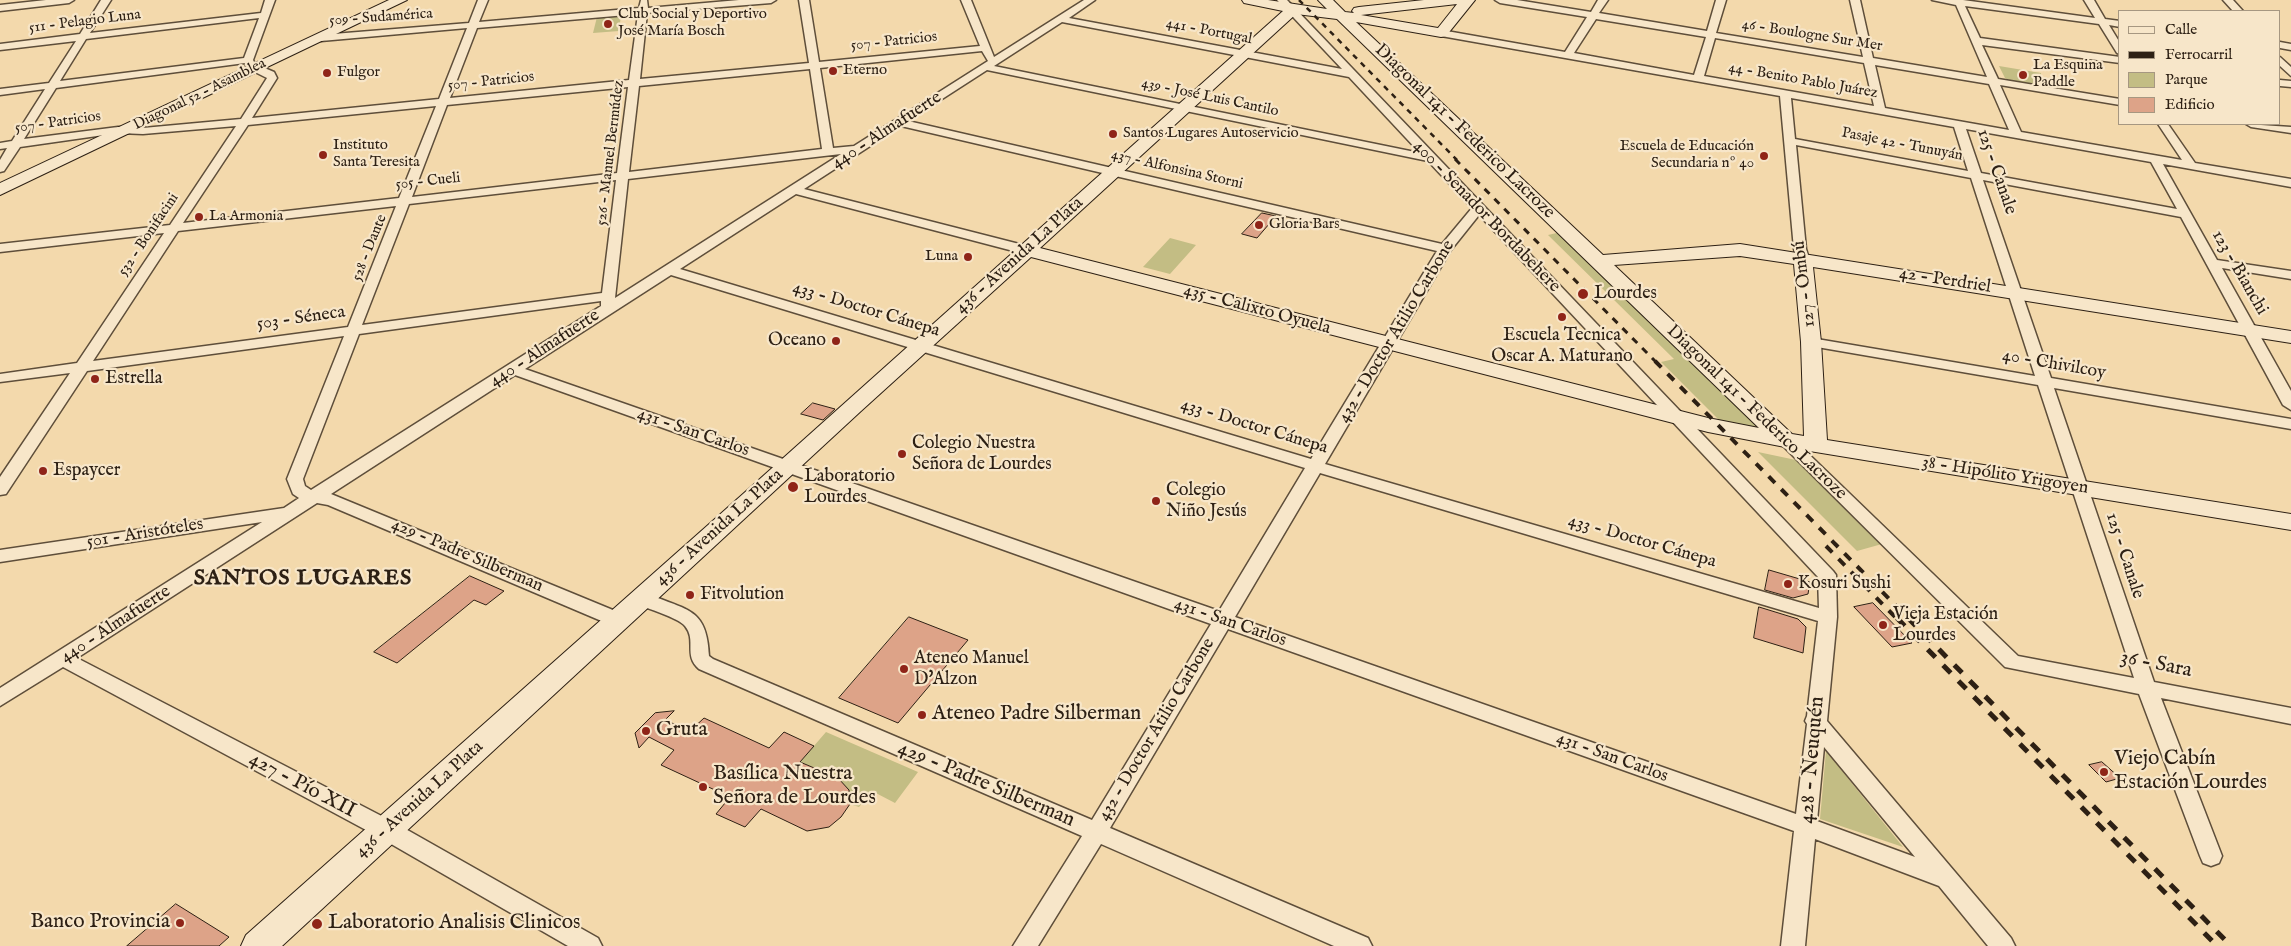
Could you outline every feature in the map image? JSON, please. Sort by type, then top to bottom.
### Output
[{"type":"street","points":[[0,8],[70,0]]},
{"type":"street","points":[[0,169],[106,0]]},
{"type":"street","points":[[0,92],[252,64],[270,0]]},
{"type":"street","name":"528 - Dante","points":[[315,497],[298,491],[295,480],[483,0]]},
{"type":"street","name":"509 - Sudamérica","points":[[321,38],[473,26],[643,6],[772,0]]},
{"type":"street","points":[[804,0],[828,152]]},
{"type":"street","points":[[966,0],[986,48],[989,65]]},
{"type":"street","name":"440 - Almafuerte","points":[[0,698],[512,369],[607,302],[670,270],[1090,0]]},
{"type":"street","points":[[1249,0],[1286,5],[1318,6]]},
{"type":"street","points":[[1340,15],[1461,0]]},
{"type":"street","points":[[1441,33],[1468,0]]},
{"type":"street","name":"46 - Boulogne Sur Mer","points":[[1500,0],[2118,102]]},
{"type":"street","points":[[1567,56],[1603,0]]},
{"type":"street","points":[[1698,79],[1720,0]]},
{"type":"street","points":[[1854,0],[1870,61],[1880,111]]},
{"type":"street","points":[[1937,0],[1959,1],[2118,24]]},
{"type":"street","points":[[2089,0],[2118,48]]},
{"type":"street","points":[[2228,0],[2237,10]]},
{"type":"street","name":"Diagonal 52 - Asamblea","points":[[0,190],[129,130],[252,64],[321,38],[395,1]]},
{"type":"street","points":[[1959,1],[1992,81],[2017,134]]},
{"type":"street","name":"436 - Avenida La Plata","points":[[258,946],[918,347],[1289,15],[1286,5]]},
{"type":"street","name":"400 - Senador Bordabehere","points":[[1286,5],[1478,209],[1682,420],[1827,575]]},
{"type":"street","name":"526 - Manuel Bermúdez","points":[[607,302],[624,175],[643,6]]},
{"type":"street","name":"Diagonal 141 - Federico Lacroze","points":[[1318,6],[1340,15],[1785,440],[2012,662]]},
{"type":"street","name":"44 - Benito Pablo Juárez","points":[[1340,15],[2291,183]]},
{"type":"street","name":"511 - Pelagio Luna","points":[[0,47],[264,16]]},
{"type":"street","name":"441 - Portugal","points":[[1061,19],[1351,74]]},
{"type":"street","points":[[1977,41],[2118,60]]},
{"type":"street","name":"507 - Patricios","points":[[0,146],[129,130],[143,131],[244,122],[986,48]]},
{"type":"street","points":[[2281,61],[2291,73]]},
{"type":"street","name":"532 - Bonifacini","points":[[0,490],[272,78],[270,74],[252,64]]},
{"type":"street","name":"439 - José Luis Cantilo","points":[[989,65],[1430,158]]},
{"type":"street","name":"127 - Ombú","points":[[1785,94],[1811,342],[1819,474]]},
{"type":"street","name":"437 - Alfonsina Storni","points":[[901,123],[1445,249]]},
{"type":"street","name":"125 - Canale","points":[[1959,125],[1978,176],[2146,686],[2211,856]]},
{"type":"street","points":[[2164,125],[2192,166]]},
{"type":"street","points":[[2257,125],[2291,130]]},
{"type":"street","name":"Pasaje 42 - Tunuyán","points":[[1790,141],[2184,214]]},
{"type":"street","name":"505 - Cueli","points":[[0,248],[860,148]]},
{"type":"street","name":"123 - Bianchi","points":[[2155,159],[2291,405]]},
{"type":"street","name":"435 - Calixto Oyuela","points":[[795,190],[1387,345],[1720,428]]},
{"type":"street","name":"432 - Doctor Atilio Carbone","points":[[1025,946],[1096,833],[1445,249],[1471,215],[1478,209]]},
{"type":"street","name":"42 - Perdriel","points":[[1598,261],[1733,250],[2016,292],[2291,337]]},
{"type":"street","points":[[2213,263],[2291,275]]},
{"type":"street","name":"433 - Doctor Cánepa","points":[[670,270],[1315,467],[1828,617]]},
{"type":"street","name":"503 - Séneca","points":[[0,378],[354,331],[607,302]]},
{"type":"street","name":"40 - Chivilcoy","points":[[1811,342],[2291,424]]},
{"type":"street","name":"431 - San Carlos","points":[[512,369],[1806,827],[1947,879]]},
{"type":"street","name":"38 - Hipólito Yrigoyen","points":[[1720,428],[2291,522]]},
{"type":"street","name":"429 - Padre Silberman","points":[[315,497],[332,500],[618,620]]},
{"type":"street","name":"501 - Aristóteles","points":[[0,556],[291,512]]},
{"type":"street","name":"428 - Neuquén","points":[[1793,946],[1815,721],[1828,617],[1827,575]]},
{"type":"street","name":"429 - Padre Silberman","points":[[642,599],[691,620],[699,634],[700,659],[706,664],[1360,946]]},
{"type":"street","name":"427 - Pío XII","points":[[63,659],[387,830],[590,946]]},
{"type":"street","name":"36 - Sara","points":[[2012,662],[2146,686],[2291,716]]},
{"type":"street","points":[[1815,721],[2003,946]]},
{"type":"green space","name":"Club Social y Deportivo José María Bosch","points":[[621,15],[619,31],[593,33],[597,17]]},
{"type":"green space","name":"La Esquina Paddle","points":[[1999,66],[2041,73],[2042,87],[2011,81],[2005,78]]},
{"type":"green space","points":[[1561,232],[1759,423],[1753,428],[1722,423],[1661,362],[1674,359],[1548,235]]},
{"type":"green space","points":[[1170,238],[1196,245],[1170,274],[1143,267]]},
{"type":"green space","points":[[1758,452],[1796,460],[1882,544],[1857,551]]},
{"type":"green space","points":[[826,732],[918,772],[895,803],[872,791],[859,807],[850,804],[849,794],[840,781],[826,772],[800,762]]},
{"type":"green space","points":[[1826,751],[1903,847],[1820,819]]},
{"type":"building","name":"Gloria Bars","points":[[1262,213],[1276,216],[1257,238],[1242,234]]},
{"type":"building","points":[[813,403],[835,409],[823,420],[801,414]]},
{"type":"building","name":"Kosuri Sushi","points":[[1769,570],[1810,582],[1808,594],[1793,598],[1765,590]]},
{"type":"building","points":[[470,576],[504,591],[486,605],[474,600],[397,663],[374,652]]},
{"type":"building","name":"Vieja Estación Lourdes","points":[[1873,603],[1912,643],[1892,647],[1854,607]]},
{"type":"building","points":[[1759,607],[1798,619],[1806,627],[1803,653],[1754,638]]},
{"type":"building","name":"Ateneo Manuel D'Alzon","points":[[909,617],[968,640],[898,723],[839,698]]},
{"type":"building","points":[[674,711],[665,720],[690,731],[704,718],[769,748],[784,732],[814,746],[800,762],[838,778],[849,790],[850,804],[841,817],[829,827],[807,831],[761,809],[745,827],[716,814],[730,797],[661,765],[674,750],[649,737],[639,748],[635,733],[655,713]]},
{"type":"building","name":"Viejo Cabín Estación Lourdes","points":[[2102,762],[2120,778],[2106,782],[2089,765]]},
{"type":"building","name":"Banco Provincia","points":[[176,904],[229,937],[219,946],[127,946]]},
{"type":"railway","points":[[1299,0],[1457,160]]},
{"type":"railway","points":[[1455,159],[1656,362]]},
{"type":"railway","points":[[1655,361],[1910,620]]},
{"type":"railway","points":[[1826,546],[1898,620]]},
{"type":"railway","points":[[1897,618],[2217,946]]},
{"type":"railway","points":[[1908,618],[2231,946]]},
{"type":"place","name":"Club Social y Deportivo José María Bosch","points":[[608,24]]},
{"type":"place","name":"Eterno","points":[[833,71]]},
{"type":"place","name":"Fulgor","points":[[327,73]]},
{"type":"place","name":"La Esquina Paddle","points":[[2023,75]]},
{"type":"place","name":"Santos Lugares Autoservicio","points":[[1113,134]]},
{"type":"place","name":"Instituto Santa Teresita","points":[[323,155]]},
{"type":"place","name":"Escuela de Educación Secundaria nº 40","points":[[1764,156]]},
{"type":"place","name":"La Armonia","points":[[199,217]]},
{"type":"place","name":"Gloria Bars","points":[[1259,225]]},
{"type":"place","name":"Luna","points":[[968,257]]},
{"type":"place","name":"Lourdes","points":[[1583,294]]},
{"type":"place","name":"Escuela Tecnica Oscar A. Maturano","points":[[1562,317]]},
{"type":"place","name":"Oceano","points":[[836,341]]},
{"type":"place","name":"Estrella","points":[[95,379]]},
{"type":"place","name":"Colegio Nuestra Señora de Lourdes","points":[[902,454]]},
{"type":"place","name":"Espaycer","points":[[43,471]]},
{"type":"place","name":"Laboratorio Lourdes","points":[[793,487]]},
{"type":"place","name":"Colegio Niño Jesús","points":[[1156,501]]},
{"type":"place","name":"Kosuri Sushi","points":[[1788,584]]},
{"type":"place","name":"Fitvolution","points":[[690,595]]},
{"type":"place","name":"Vieja Estación Lourdes","points":[[1883,625]]},
{"type":"place","name":"Ateneo Manuel D'Alzon","points":[[904,669]]},
{"type":"place","name":"Ateneo Padre Silberman","points":[[922,715]]},
{"type":"place","name":"Gruta","points":[[646,731]]},
{"type":"place","name":"Viejo Cabín Estación Lourdes","points":[[2104,772]]},
{"type":"place","name":"Basílica Nuestra Señora de Lourdes","points":[[703,787]]},
{"type":"place","name":"Banco Provincia","points":[[180,923]]},
{"type":"place","name":"Laboratorio Analisis Clinicos","points":[[317,924]]},
{"type":"district","name":"SANTOS LUGARES","points":[[303,579]]}]
